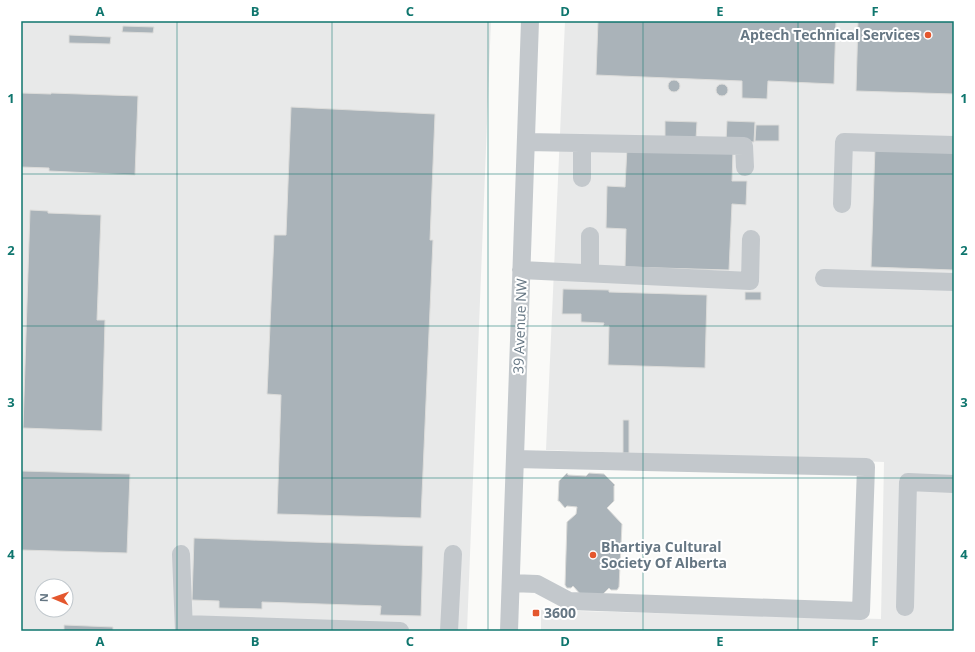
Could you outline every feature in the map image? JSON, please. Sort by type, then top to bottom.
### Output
[{"type":"street","name":"39 Avenue NW","points":[[509,631],[530,21]]},
{"type":"street","points":[[526,142],[744,146],[745,167]]},
{"type":"street","points":[[842,204],[844,142],[954,145]]},
{"type":"street","points":[[582,143],[582,178]]},
{"type":"street","points":[[590,236],[590,273]]},
{"type":"street","points":[[522,270],[750,281],[751,239]]},
{"type":"street","points":[[824,278],[954,282]]},
{"type":"street","points":[[511,583],[537,584],[569,601],[861,611],[866,468],[515,459]]},
{"type":"street","points":[[905,607],[908,482],[954,484]]},
{"type":"street","points":[[181,554],[184,628],[400,631]]},
{"type":"street","points":[[449,631],[453,554]]},
{"type":"shaded area","points":[[21,21],[491,21],[467,631],[21,631]]},
{"type":"shaded area","points":[[565,21],[954,21],[954,631],[541,631],[541,610],[881,619],[884,462],[546,450]]},
{"type":"building","points":[[598,21],[836,21],[834,84],[768,81],[767,99],[742,98],[742,81],[596,75]]},
{"type":"building","points":[[858,21],[954,21],[954,94],[856,91]]},
{"type":"building","points":[[123,26],[154,27],[153,33],[122,32]]},
{"type":"building","points":[[69,35],[111,37],[110,44],[69,43]]},
{"type":"building","points":[[672,80],[676,80],[680,86],[676,92],[672,92],[668,88],[668,84]]},
{"type":"building","points":[[720,84],[724,84],[728,90],[724,96],[720,96],[716,92],[716,88]]},
{"type":"building","points":[[21,93],[138,96],[135,175],[49,171],[49,168],[21,167]]},
{"type":"building","points":[[291,107],[435,114],[430,240],[433,240],[421,518],[277,514],[281,395],[267,394],[274,235],[286,235]]},
{"type":"building","points":[[665,121],[697,122],[696,139],[665,138]]},
{"type":"building","points":[[727,121],[755,122],[754,142],[726,141]]},
{"type":"building","points":[[756,125],[779,125],[779,141],[755,141]]},
{"type":"building","points":[[627,147],[733,151],[732,181],[747,181],[746,205],[732,204],[729,270],[625,267],[626,229],[606,228],[607,186],[625,187]]},
{"type":"building","points":[[875,147],[954,150],[954,270],[871,267]]},
{"type":"building","points":[[30,210],[48,211],[48,213],[101,215],[97,320],[105,320],[102,431],[23,428]]},
{"type":"building","points":[[563,289],[707,295],[705,368],[608,365],[609,326],[603,326],[604,323],[581,322],[581,314],[562,314]]},
{"type":"building","points":[[745,292],[761,292],[761,300],[745,300]]},
{"type":"building","points":[[623,420],[629,420],[629,453],[623,453]]},
{"type":"building","points":[[21,471],[130,474],[127,553],[21,550]]},
{"type":"building","name":"Bhartiya Cultural Society Of Alberta","points":[[567,473],[568,475],[586,476],[589,473],[604,474],[615,485],[614,501],[607,508],[622,524],[619,587],[617,590],[611,590],[609,588],[602,595],[581,595],[573,586],[571,588],[567,588],[565,585],[567,522],[576,514],[577,507],[567,506],[565,508],[558,501],[559,481]]},
{"type":"building","points":[[194,538],[423,546],[421,616],[380,615],[381,606],[262,602],[262,609],[219,608],[219,601],[192,600]]},
{"type":"building","points":[[64,625],[113,627],[113,631],[64,631]]},
{"type":"place","name":"Aptech Technical Services","points":[[928,35]]},
{"type":"place","name":"Bhartiya Cultural Society Of Alberta","points":[[593,555]]},
{"type":"place","name":"3600","points":[[536,613]]}]
